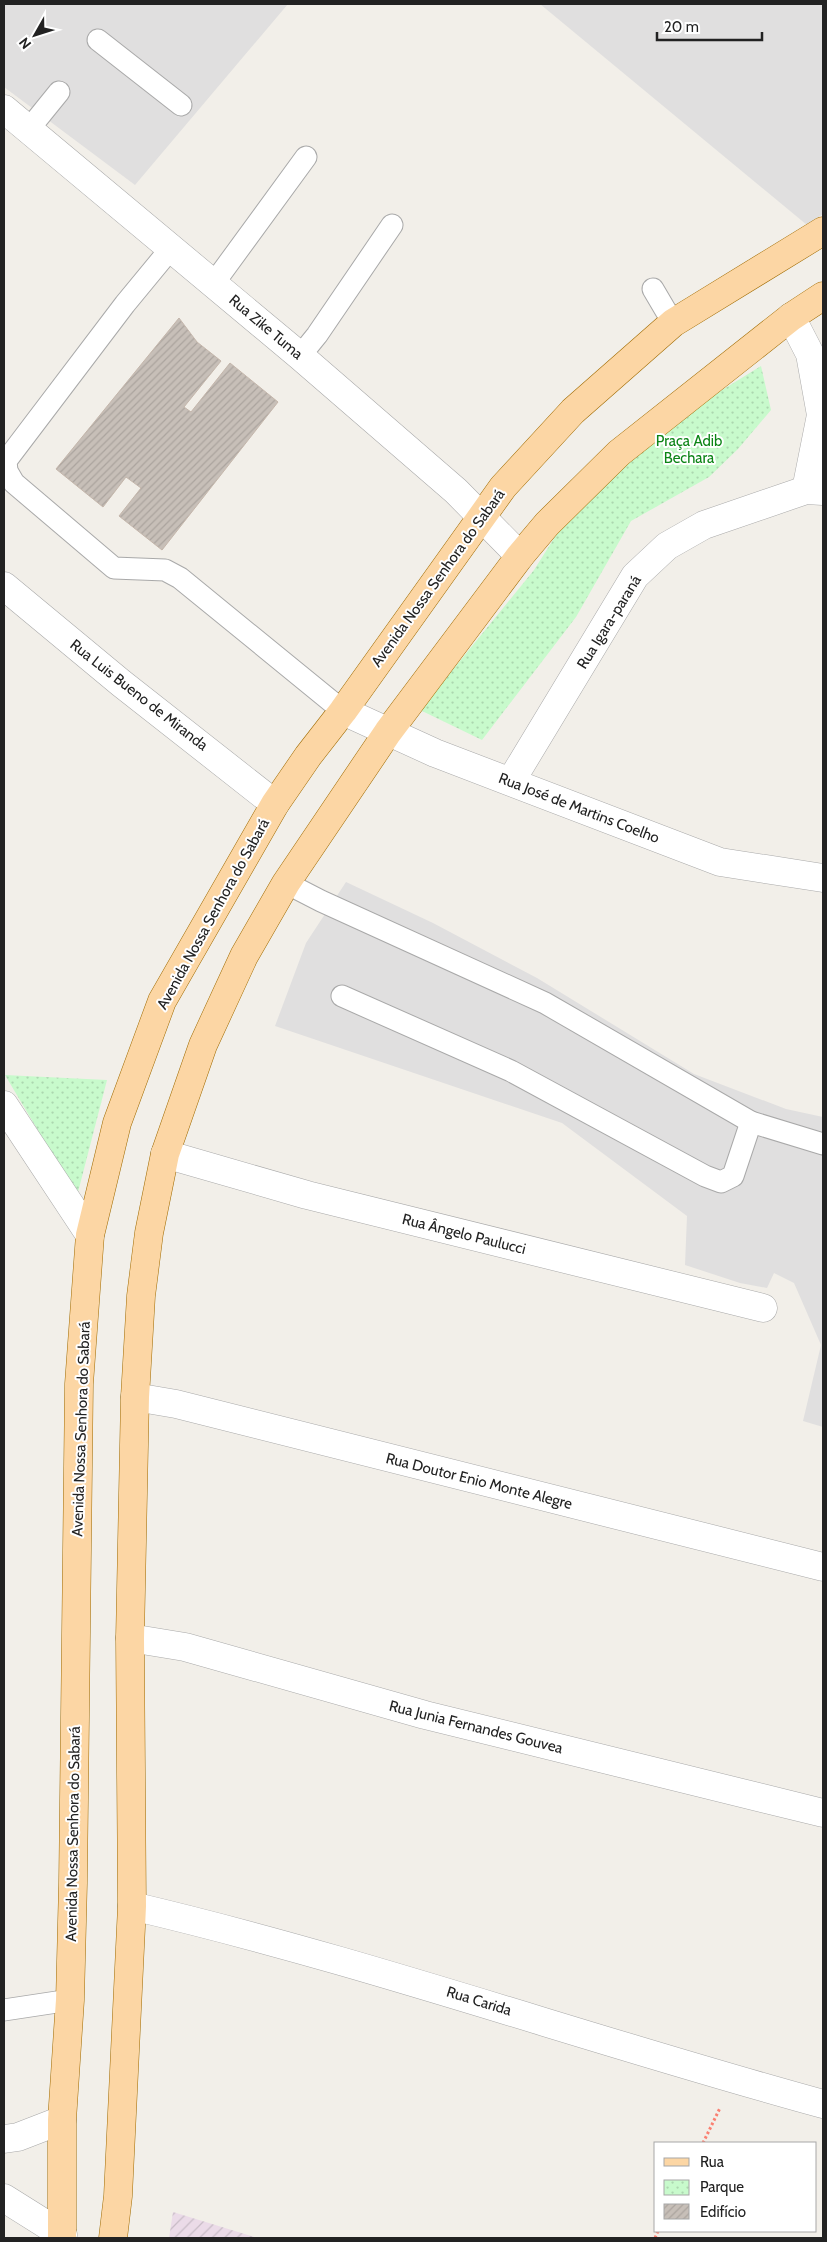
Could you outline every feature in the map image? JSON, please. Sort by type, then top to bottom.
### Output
[{"type":"main road","name":"Avenida Nossa Senhora do Sabará","points":[[62,2237],[62,2120],[70,2000],[79,1384],[90,1235],[117,1123],[162,1001],[275,804],[503,487],[573,411],[673,323],[823,231]]},
{"type":"main road","points":[[114,2238],[118,2196],[132,1906],[130,1638],[134,1397],[141,1296],[149,1233],[166,1154],[203,1045],[244,956],[286,882],[388,732],[520,556],[547,524],[619,453],[790,317],[823,296]]},
{"type":"street","name":"Rua Zike Tuma","points":[[4,109],[214,282],[456,491],[520,556]]},
{"type":"street","points":[[790,317],[810,354],[821,415],[815,490]]},
{"type":"street","name":"Rua Igara-paraná","points":[[511,781],[635,576],[667,546],[704,525],[815,490]]},
{"type":"street","name":"Rua Luis Bueno de Miranda","points":[[4,586],[121,683],[275,804]]},
{"type":"street","name":"Rua José de Martins Coelho","points":[[343,711],[435,753],[720,862],[823,878]]},
{"type":"street","points":[[4,1105],[90,1235]]},
{"type":"street","name":"Rua Ângelo Paulucci","points":[[166,1154],[307,1195],[763,1308]]},
{"type":"street","name":"Rua Doutor Enio Monte Alegre","points":[[134,1397],[176,1404],[823,1568]]},
{"type":"street","name":"Rua Junia Fernandes Gouvea","points":[[130,1638],[185,1648],[425,1715],[823,1813]]},
{"type":"street","name":"Rua Carida","points":[[132,1906],[459,1995],[733,2079],[823,2104]]},
{"type":"street","points":[[4,2139],[18,2137],[62,2120]]},
{"type":"street","points":[[4,2198],[62,2237]]},
{"type":"lane","points":[[98,40],[181,105]]},
{"type":"lane","points":[[29,129],[58,92]]},
{"type":"lane","points":[[214,282],[306,157]]},
{"type":"lane","points":[[300,356],[317,335],[392,224]]},
{"type":"lane","points":[[172,247],[125,304],[6,461],[7,471],[14,483],[114,568],[165,570],[180,578],[343,711]]},
{"type":"lane","points":[[653,289],[673,323]]},
{"type":"lane","points":[[286,882],[322,901],[545,1003],[750,1122],[823,1144]]},
{"type":"lane","points":[[342,996],[511,1071],[705,1176],[722,1182],[733,1176],[750,1122]]},
{"type":"lane","points":[[4,2010],[70,2000]]},
{"type":"path","points":[[703,2142],[733,2079]]},
{"type":"shaded area","points":[[4,4],[288,4],[135,185],[4,87]]},
{"type":"shaded area","points":[[540,4],[823,4],[823,214],[807,225]]},
{"type":"shaded area","points":[[346,882],[433,923],[537,978],[694,1074],[786,1109],[823,1117],[823,1427],[803,1421],[821,1345],[794,1283],[774,1273],[767,1288],[740,1283],[685,1265],[687,1216],[562,1123],[275,1026],[306,943]]},
{"type":"shaded area","points":[[173,2212],[258,2238],[169,2238]]},
{"type":"green space","name":"Praça Adib Bechara","points":[[761,366],[771,410],[738,449],[709,477],[631,521],[576,617],[482,740],[420,710],[534,570],[560,529],[667,424]]},
{"type":"green space","points":[[5,1075],[107,1080],[77,1196]]},
{"type":"building","points":[[179,318],[197,342],[221,361],[184,407],[191,412],[230,363],[278,402],[162,550],[119,516],[141,488],[126,477],[103,507],[56,469]]}]
